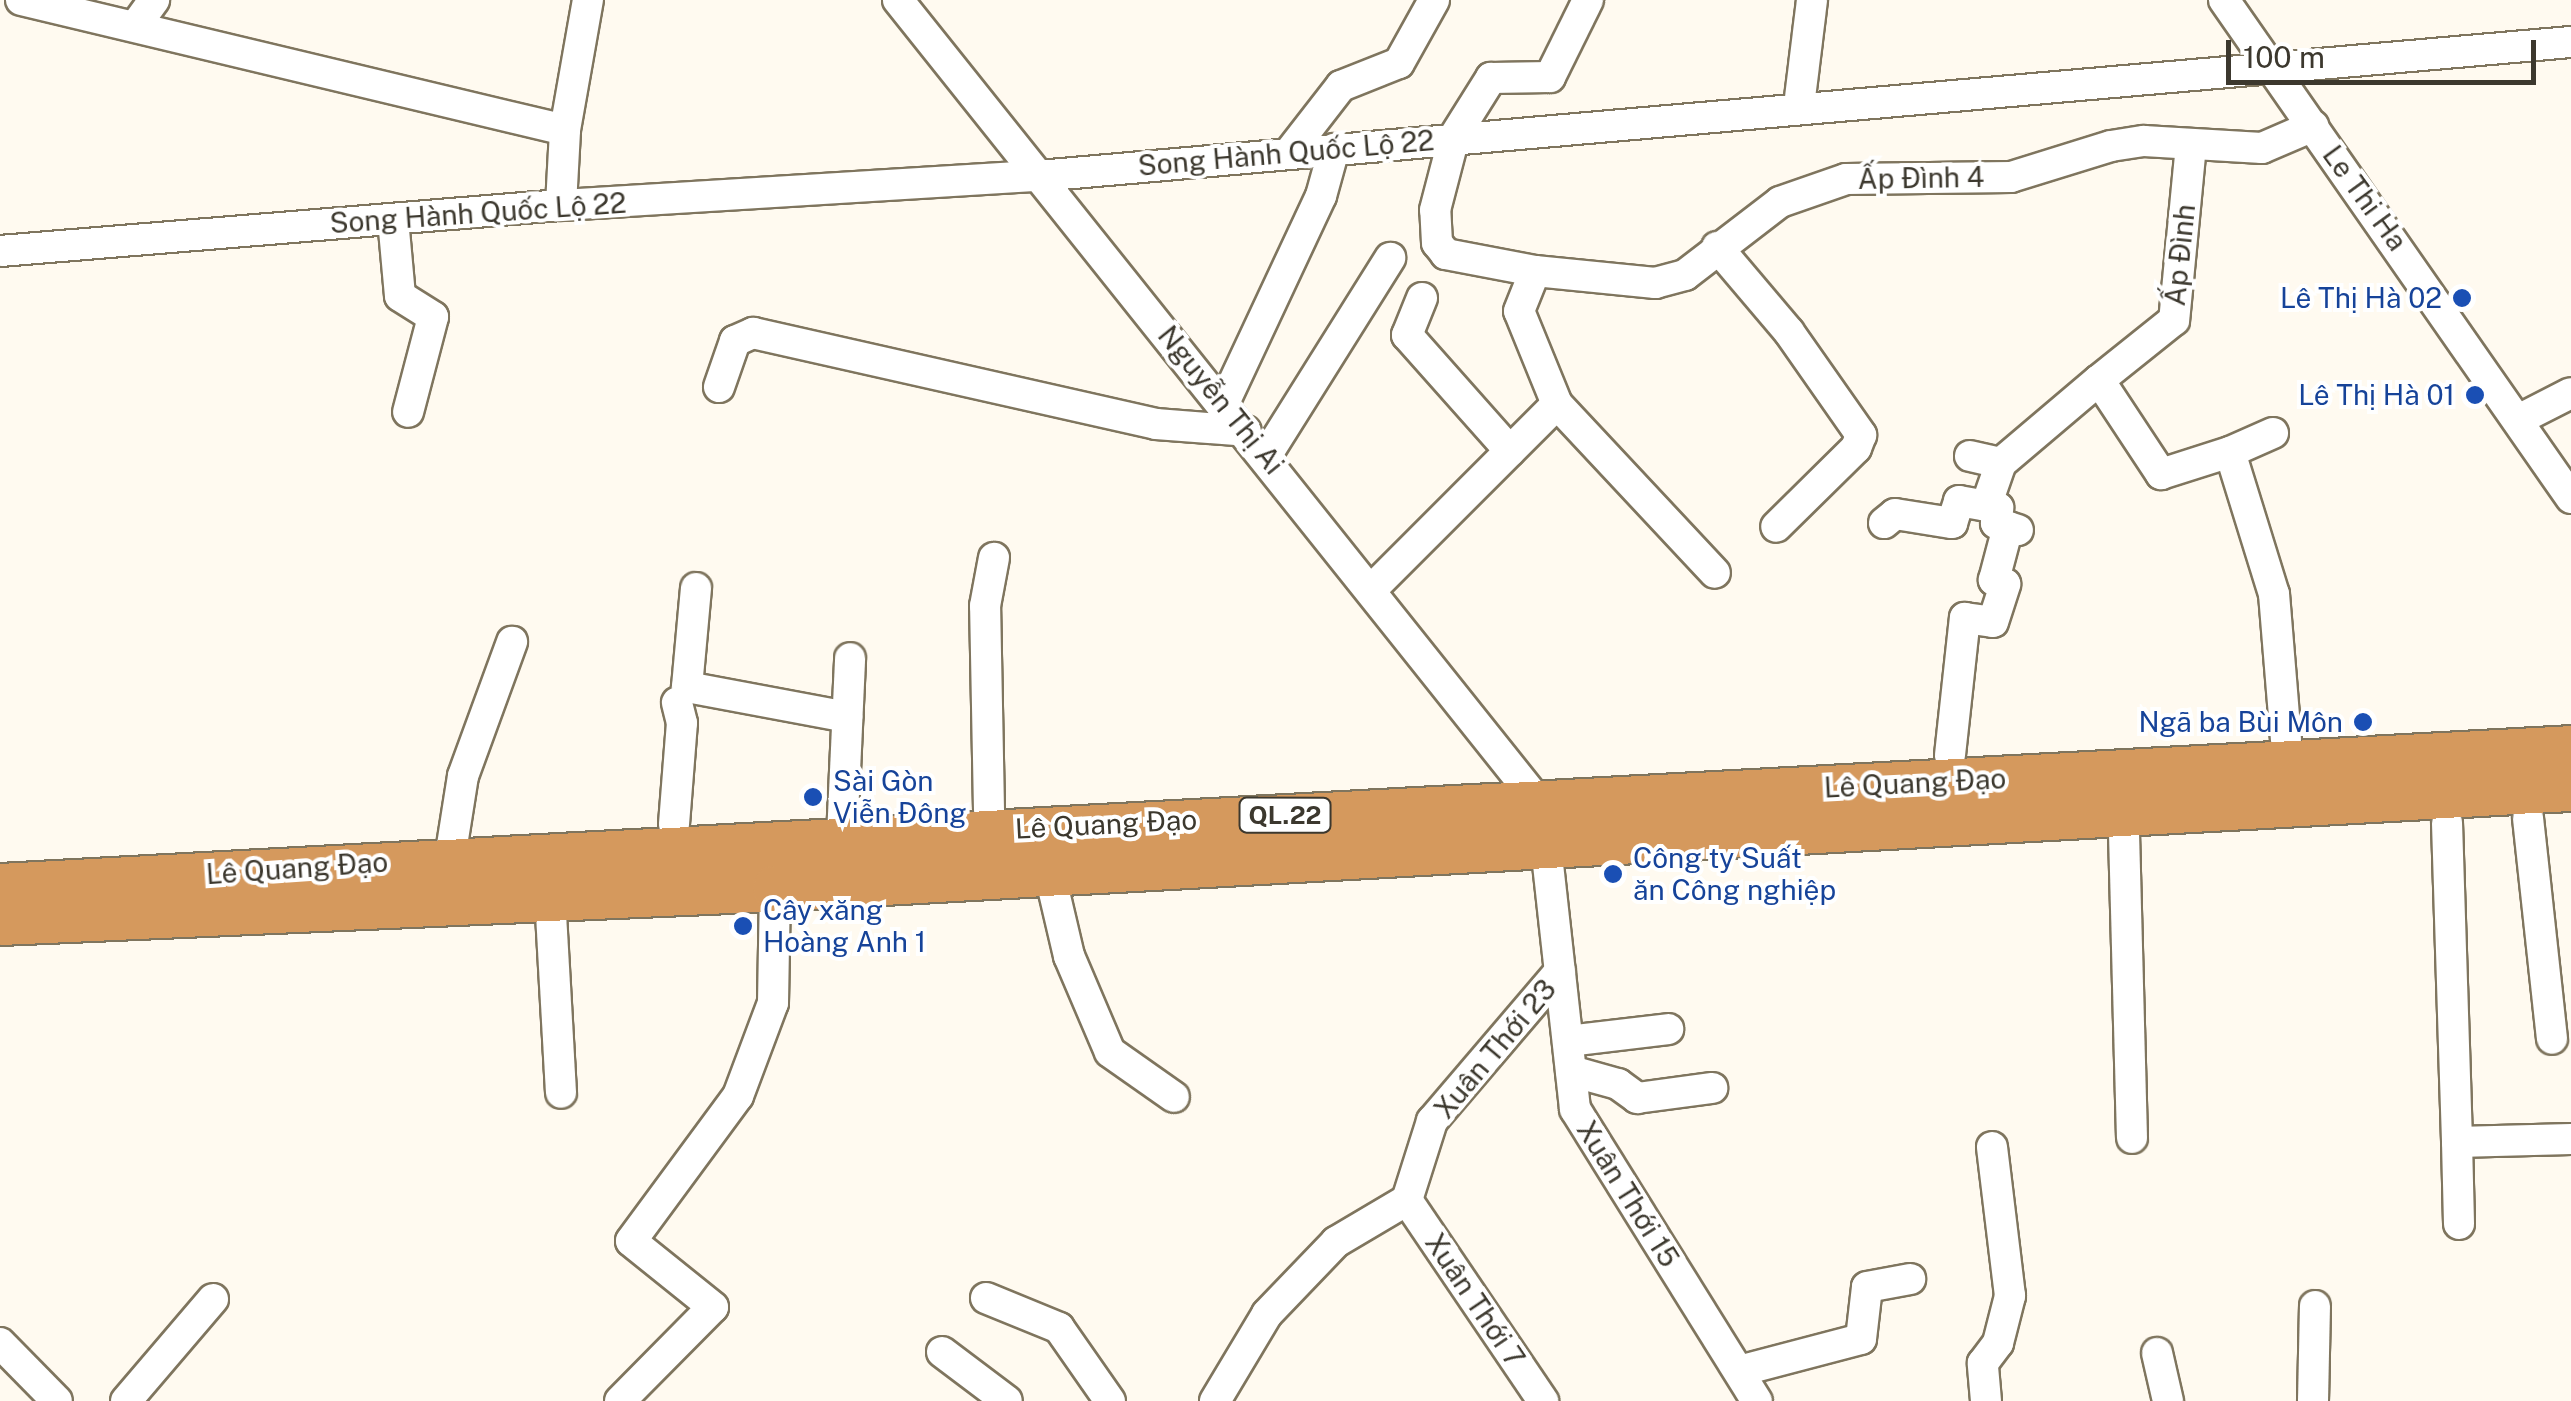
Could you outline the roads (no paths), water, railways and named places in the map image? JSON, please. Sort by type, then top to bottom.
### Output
[{"type":"highway","name":"Lê Quang Đạo","points":[[0,923],[1054,892],[1540,824],[1950,755],[2571,724]]},
{"type":"highway","name":"Lê Quang Đạo","points":[[776,898],[1540,824],[2571,748]]},
{"type":"highway","name":"Lê Quang Đạo","points":[[0,886],[674,824],[1540,824],[2571,788]]},
{"type":"highway","name":"Lê Quang Đạo","points":[[0,858],[451,845],[842,825],[989,810],[2124,834],[2550,817]]},
{"type":"highway","name":"Lê Quang Đạo","points":[[0,945],[550,906]]},
{"type":"street","points":[[136,26],[154,0]]},
{"type":"street","points":[[561,205],[565,130],[588,0]]},
{"type":"street","name":"Nguyễn Thị Ai","points":[[898,0],[1373,588],[1540,824]]},
{"type":"street","points":[[1288,152],[1341,86],[1400,63],[1434,0]]},
{"type":"street","points":[[1454,137],[1490,78],[1550,78],[1588,0]]},
{"type":"street","points":[[1799,106],[1812,0]]},
{"type":"street","name":"Le Thi Ha","points":[[2224,0],[2278,69],[2313,126],[2571,498]]},
{"type":"street","points":[[30,1],[565,130]]},
{"type":"street","name":"Song Hành Quốc Lộ 22","points":[[0,251],[561,205],[1039,176],[1799,106],[2571,42]]},
{"type":"street","name":"Ấp Đình 4","points":[[1454,137],[1436,210],[1438,243],[1460,259],[1495,258],[1535,271],[1655,283],[1685,275],[1780,202],[1846,179],[2011,177],[2111,146],[2191,144],[2262,148],[2313,126]]},
{"type":"street","name":"Ấp Đình","points":[[2001,463],[2174,320],[2191,144]]},
{"type":"street","points":[[1224,403],[1321,196],[1334,149]]},
{"type":"street","points":[[393,219],[400,296],[433,318],[408,412]]},
{"type":"street","points":[[1717,248],[1790,332],[1862,435],[1856,448],[1776,527]]},
{"type":"street","points":[[1266,456],[1390,258]]},
{"type":"street","points":[[1535,271],[1519,311],[1557,404],[1715,573]]},
{"type":"street","points":[[1422,298],[1408,335],[1510,452]]},
{"type":"street","points":[[719,388],[735,341],[753,333],[1156,424],[1246,431]]},
{"type":"street","points":[[2098,380],[2162,474],[2230,452],[2272,433]]},
{"type":"street","points":[[2518,420],[2571,393]]},
{"type":"street","points":[[1373,588],[1557,404]]},
{"type":"street","points":[[2230,452],[2274,594],[2286,740]]},
{"type":"street","points":[[1950,755],[1965,618],[1993,622],[2005,584],[1994,580],[2004,521],[2001,463],[1970,456]]},
{"type":"street","points":[[1884,523],[1895,514],[1952,523],[1959,501],[2004,521]]},
{"type":"street","points":[[989,810],[985,606],[994,558]]},
{"type":"street","points":[[696,588],[687,687],[847,717]]},
{"type":"street","points":[[451,845],[463,776],[512,642]]},
{"type":"street","points":[[842,825],[850,658]]},
{"type":"street","points":[[674,824],[682,723],[677,703]]},
{"type":"street","points":[[2550,817],[2552,1039]]},
{"type":"street","name":"Xuân Thới 15","points":[[1540,824],[1574,1109],[1757,1401]]},
{"type":"street","points":[[2447,824],[2458,1224]]},
{"type":"street","points":[[2124,834],[2132,1138]]},
{"type":"street","points":[[1054,892],[1069,956],[1110,1052],[1174,1097]]},
{"type":"street","points":[[620,1401],[713,1308],[631,1241],[738,1096],[773,1003],[776,898]]},
{"type":"street","points":[[550,906],[561,1093]]},
{"type":"street","name":"Xuân Thới 23","points":[[1407,1200],[1432,1121],[1560,971]]},
{"type":"street","points":[[1569,1056],[1668,1029]]},
{"type":"street","points":[[1569,1056],[1637,1098],[1712,1088]]},
{"type":"street","points":[[2457,1142],[2571,1139]]},
{"type":"street","points":[[1986,1401],[1983,1363],[1998,1343],[2010,1296],[1992,1146]]},
{"type":"street","points":[[1216,1401],[1267,1314],[1336,1242],[1407,1200]]},
{"type":"street","name":"Xuân Thới 7","points":[[1407,1200],[1543,1401]]},
{"type":"street","points":[[1738,1372],[1861,1339],[1867,1287],[1910,1279]]},
{"type":"street","points":[[986,1298],[1059,1328],[1110,1401]]},
{"type":"street","points":[[126,1401],[213,1299]]},
{"type":"street","points":[[2314,1401],[2315,1306]]},
{"type":"street","points":[[0,1343],[56,1401]]},
{"type":"street","points":[[942,1352],[1007,1401]]},
{"type":"street","points":[[2157,1353],[2168,1401]]},
{"type":"place","name":"Lê Thị Hà 02","points":[[2462,298]]},
{"type":"place","name":"Lê Thị Hà 01","points":[[2475,395]]},
{"type":"place","name":"Ngã ba Bùi Môn","points":[[2363,722]]},
{"type":"place","name":"Sài Gòn Viễn Đông","points":[[813,797]]},
{"type":"place","name":"Công ty Suất ăn Công nghiệp","points":[[1613,874]]},
{"type":"place","name":"Cây xăng Hoàng Anh 1","points":[[743,926]]}]
